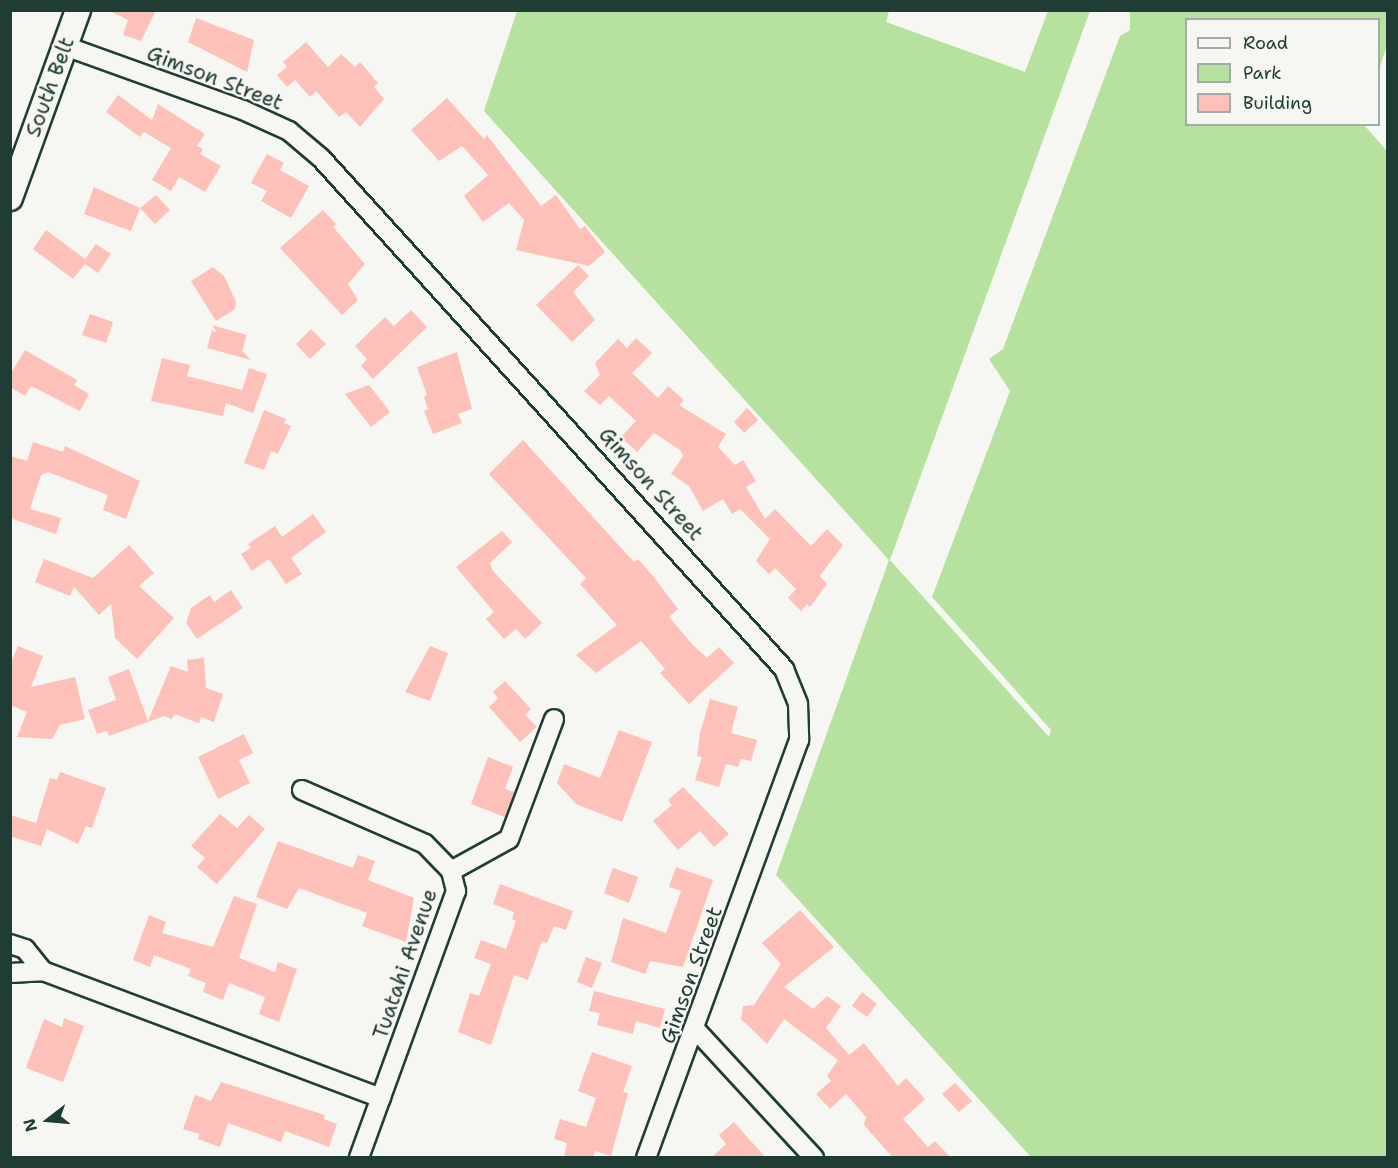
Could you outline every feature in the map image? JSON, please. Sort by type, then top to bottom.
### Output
[{"type":"street","name":"South Belt","points":[[10,198],[78,10]]},
{"type":"street","name":"Gimson Street","points":[[65,46],[243,110],[289,131],[321,158],[784,669],[798,704],[800,740],[696,1030],[646,1158]]},
{"type":"street","points":[[451,871],[509,839],[554,719]]},
{"type":"street","name":"Tuatahi Avenue","points":[[302,790],[425,844],[451,871],[456,891],[449,917],[359,1158]]},
{"type":"street","points":[[10,944],[25,949],[43,971]]},
{"type":"street","points":[[10,973],[43,971],[381,1098]]},
{"type":"street","points":[[696,1030],[814,1158]]},
{"type":"green space","points":[[517,11],[889,11],[886,22],[1025,72],[1048,11],[1090,11],[890,560],[1049,737],[1051,730],[932,597],[1010,391],[989,359],[1003,349],[1120,36],[1130,30],[1130,11],[1387,11],[1387,45],[1380,67],[1380,18],[1185,18],[1185,126],[1365,126],[1387,151],[1387,1157],[1031,1157],[776,875],[889,560],[484,111]]},
{"type":"building","points":[[108,10],[156,10],[141,41],[123,35],[128,20]]},
{"type":"building","points":[[196,18],[254,40],[247,72],[188,42]]},
{"type":"building","points":[[306,42],[328,67],[341,54],[355,67],[360,62],[378,83],[374,87],[384,99],[360,127],[346,112],[339,117],[316,91],[310,97],[295,80],[287,87],[277,75],[287,67],[283,62]]},
{"type":"building","points":[[118,95],[152,120],[158,104],[205,134],[197,146],[203,149],[200,154],[221,166],[205,192],[179,177],[171,191],[152,180],[171,148],[144,132],[140,137],[106,112]]},
{"type":"building","points":[[447,98],[484,139],[487,135],[541,206],[556,195],[580,229],[585,226],[605,252],[589,266],[516,250],[524,220],[509,203],[483,222],[464,196],[488,175],[462,146],[439,161],[411,130]]},
{"type":"building","points":[[267,154],[284,163],[280,170],[309,186],[291,218],[261,201],[267,191],[251,183]]},
{"type":"building","points":[[94,187],[140,208],[131,231],[84,214]]},
{"type":"building","points":[[156,195],[170,210],[155,224],[140,208]]},
{"type":"building","points":[[323,210],[336,224],[333,227],[365,264],[348,284],[358,300],[342,315],[280,248]]},
{"type":"building","points":[[46,230],[85,259],[96,244],[111,254],[98,273],[85,264],[73,279],[33,249]]},
{"type":"building","points":[[578,265],[589,276],[573,292],[595,320],[572,342],[536,305]]},
{"type":"building","points":[[213,267],[224,276],[236,302],[235,309],[216,321],[191,281]]},
{"type":"building","points":[[411,310],[427,327],[373,379],[361,366],[367,359],[355,346],[385,317],[394,326]]},
{"type":"building","points":[[90,314],[113,322],[106,343],[82,335]]},
{"type":"building","points":[[212,325],[247,335],[242,351],[251,360],[207,348],[212,330],[217,333]]},
{"type":"building","points":[[311,329],[326,344],[310,359],[296,344]]},
{"type":"building","points":[[636,338],[652,353],[632,373],[658,398],[668,386],[684,400],[679,405],[726,434],[718,447],[735,465],[743,460],[756,481],[746,487],[765,519],[775,509],[811,546],[827,529],[843,545],[820,576],[827,584],[810,607],[807,604],[801,611],[788,598],[796,589],[775,568],[769,574],[756,561],[770,539],[740,509],[732,514],[723,499],[703,511],[689,486],[671,474],[683,456],[680,450],[654,433],[637,452],[621,437],[636,421],[609,396],[600,405],[584,391],[600,375],[595,363],[618,339],[627,348]]},
{"type":"building","points":[[25,350],[77,380],[74,385],[89,394],[80,411],[31,386],[25,396],[10,387],[10,375]]},
{"type":"building","points":[[457,352],[472,409],[458,414],[462,423],[433,434],[424,411],[428,409],[424,397],[427,395],[417,367]]},
{"type":"building","points":[[162,358],[190,365],[187,376],[242,390],[249,368],[267,374],[253,413],[226,403],[223,416],[151,401]]},
{"type":"building","points":[[369,385],[390,412],[371,427],[345,394]]},
{"type":"building","points":[[747,408],[758,420],[744,433],[734,422]]},
{"type":"building","points":[[264,410],[286,419],[284,423],[291,426],[278,454],[271,451],[264,470],[244,463]]},
{"type":"building","points":[[523,440],[634,562],[638,559],[653,576],[678,609],[669,617],[692,644],[707,658],[719,647],[734,663],[689,704],[660,673],[665,669],[641,641],[596,673],[576,655],[617,625],[580,584],[586,578],[489,474]]},
{"type":"building","points":[[33,442],[63,452],[65,446],[140,481],[126,519],[103,510],[108,495],[48,472],[41,475],[30,509],[61,518],[56,534],[10,518],[10,456],[27,461]]},
{"type":"building","points":[[313,514],[326,532],[291,558],[302,574],[286,584],[269,559],[252,571],[241,554],[251,548],[248,544],[275,526],[282,537]]},
{"type":"building","points":[[502,531],[512,542],[490,563],[493,571],[542,623],[525,639],[516,629],[504,639],[486,619],[494,612],[456,567]]},
{"type":"building","points":[[129,545],[154,573],[139,586],[174,618],[137,659],[115,638],[111,604],[99,615],[74,587],[70,596],[35,582],[44,559],[93,578]]},
{"type":"building","points":[[231,590],[243,608],[197,639],[186,623],[191,608],[210,595],[214,602]]},
{"type":"building","points":[[18,646],[43,656],[31,687],[75,677],[85,719],[60,725],[52,739],[17,737],[27,712],[10,705],[10,665]]},
{"type":"building","points":[[430,646],[448,653],[430,701],[405,692]]},
{"type":"building","points":[[204,658],[206,688],[223,694],[214,722],[201,717],[199,723],[174,714],[172,719],[164,716],[109,736],[107,731],[97,734],[88,710],[116,700],[108,677],[129,669],[148,721],[171,666],[188,672],[187,660]]},
{"type":"building","points":[[505,681],[531,709],[525,715],[537,727],[520,742],[489,707],[498,698],[493,692]]},
{"type":"building","points":[[710,699],[738,707],[731,733],[757,740],[751,761],[741,759],[738,767],[726,764],[719,787],[695,780],[702,757],[697,756],[700,733]]},
{"type":"building","points":[[619,730],[652,742],[622,822],[576,804],[557,783],[564,764],[600,778]]},
{"type":"building","points":[[244,734],[253,753],[239,760],[250,783],[218,799],[198,757]]},
{"type":"building","points":[[488,757],[513,767],[505,789],[515,792],[505,817],[471,804]]},
{"type":"building","points":[[60,772],[106,788],[92,828],[86,826],[78,844],[47,829],[41,846],[10,836],[10,815],[36,823],[50,778],[57,780]]},
{"type":"building","points":[[683,787],[729,834],[714,847],[700,831],[678,850],[653,821],[672,805],[668,800]]},
{"type":"building","points":[[220,814],[237,828],[249,815],[265,829],[217,884],[197,867],[205,858],[191,846]]},
{"type":"building","points":[[278,841],[353,868],[358,855],[375,861],[368,880],[414,898],[406,942],[362,926],[367,913],[299,888],[287,909],[256,897]]},
{"type":"building","points":[[676,867],[713,880],[683,967],[650,961],[645,974],[611,962],[623,918],[666,933],[681,891],[669,887]]},
{"type":"building","points":[[613,868],[638,877],[629,903],[604,893]]},
{"type":"building","points":[[500,884],[573,911],[566,930],[554,926],[547,943],[542,941],[528,980],[514,975],[491,1045],[458,1032],[470,993],[479,996],[491,964],[474,958],[481,940],[506,949],[516,921],[512,919],[514,912],[493,904]]},
{"type":"building","points":[[234,896],[257,904],[239,958],[275,972],[278,962],[297,969],[279,1022],[259,1014],[265,997],[229,983],[223,1000],[203,992],[206,983],[188,976],[191,969],[154,955],[150,967],[133,960],[149,915],[166,922],[162,933],[213,947]]},
{"type":"building","points":[[800,910],[834,947],[784,987],[813,1009],[827,996],[841,1006],[826,1028],[849,1055],[864,1043],[898,1086],[906,1078],[925,1099],[903,1119],[928,1147],[935,1141],[951,1158],[893,1158],[864,1125],[866,1117],[846,1094],[830,1109],[816,1094],[831,1081],[827,1076],[838,1060],[784,1019],[767,1044],[741,1019],[743,1006],[754,1005],[781,964],[762,943]]},
{"type":"building","points":[[586,957],[602,963],[592,988],[577,982]]},
{"type":"building","points":[[594,991],[665,1009],[660,1028],[636,1021],[633,1034],[597,1025],[600,1013],[589,1011]]},
{"type":"building","points":[[862,992],[877,1004],[867,1017],[852,1006]]},
{"type":"building","points":[[64,1018],[84,1026],[63,1082],[26,1068],[44,1019],[62,1027]]},
{"type":"building","points":[[592,1052],[632,1066],[623,1092],[628,1093],[611,1156],[595,1151],[593,1158],[564,1158],[567,1143],[554,1139],[560,1119],[586,1127],[596,1098],[578,1091]]},
{"type":"building","points":[[221,1082],[325,1115],[324,1119],[337,1124],[329,1147],[285,1131],[281,1142],[228,1123],[220,1147],[198,1139],[199,1134],[183,1129],[195,1095],[211,1101]]},
{"type":"building","points":[[955,1083],[972,1101],[959,1112],[942,1094]]},
{"type":"building","points":[[734,1122],[766,1158],[711,1158],[726,1144],[719,1135]]}]
